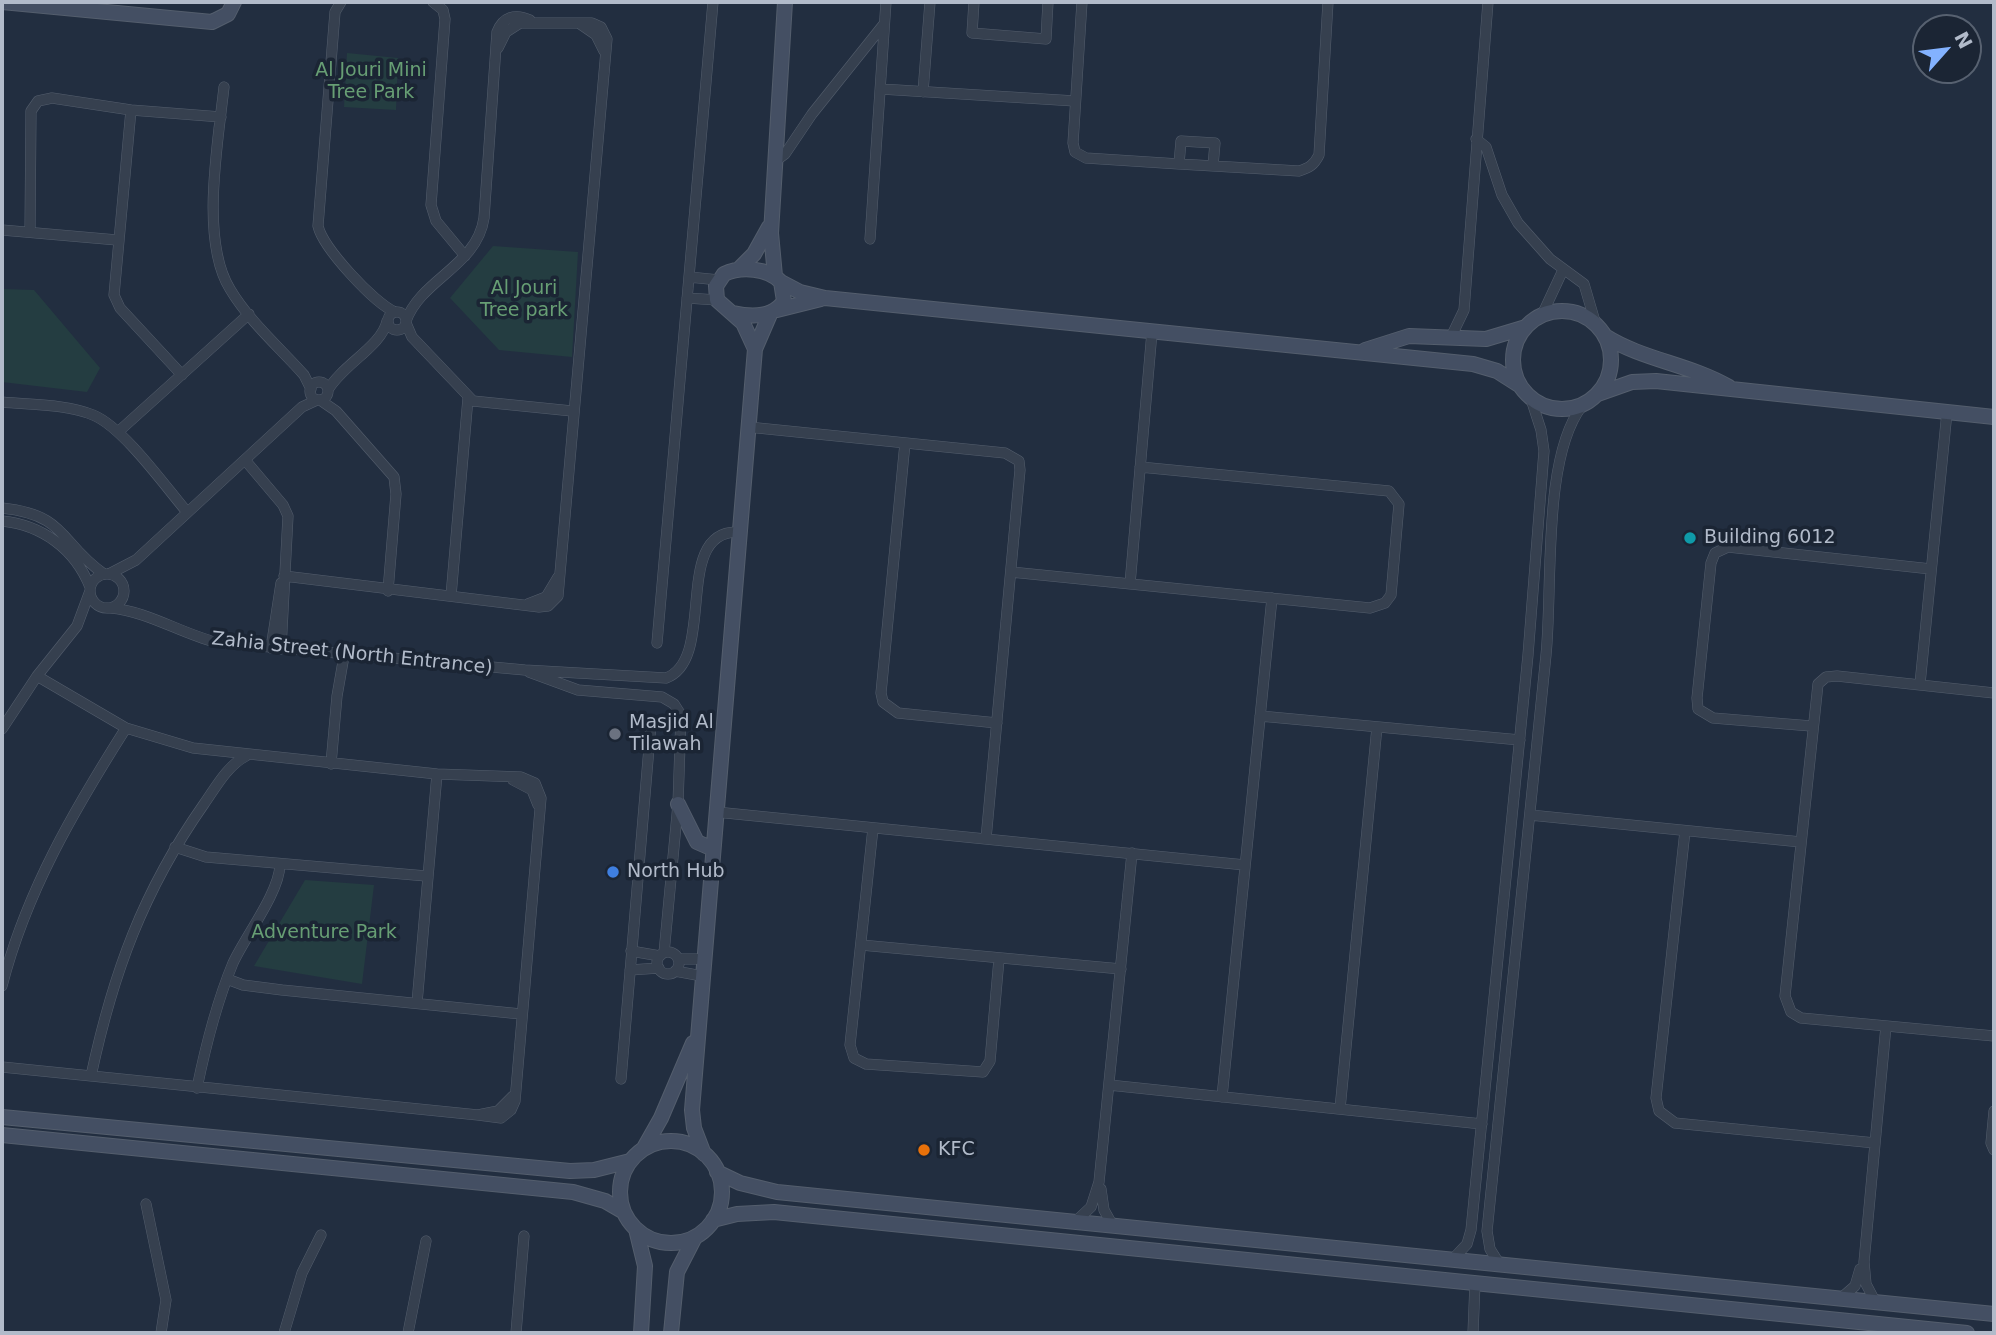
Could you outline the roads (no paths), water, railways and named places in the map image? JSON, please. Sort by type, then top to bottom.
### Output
[{"type":"street","points":[[2,2],[212,22],[228,14],[234,2]]},
{"type":"street","points":[[341,2],[335,12],[318,226],[326,244],[468,398],[484,404],[572,411]]},
{"type":"street","points":[[433,2],[443,10],[445,19],[430,205],[436,221],[465,256]]},
{"type":"street","points":[[657,643],[713,2]]},
{"type":"street","points":[[624,1212],[620,1190],[630,1161],[644,1148],[688,1060],[701,983],[755,349],[773,312],[785,295],[778,279],[771,223],[785,2]]},
{"type":"street","points":[[870,239],[886,2]]},
{"type":"street","points":[[923,92],[930,2]]},
{"type":"street","points":[[974,2],[972,33],[1046,38],[1048,2]]},
{"type":"street","points":[[1083,2],[1073,143],[1080,157],[1299,171],[1309,168],[1319,155],[1328,2]]},
{"type":"street","points":[[1451,337],[1464,310],[1488,2]]},
{"type":"street","points":[[2,729],[37,676],[77,626],[95,578],[136,560],[382,335],[401,326],[413,306],[476,243],[483,227],[498,48],[497,32],[504,21],[516,16],[532,21],[578,24],[596,35],[605,55],[559,576],[550,593],[528,604],[388,591],[284,576]]},
{"type":"street","points":[[774,162],[785,154],[812,114],[884,24]]},
{"type":"street","points":[[224,87],[213,220],[215,249],[226,282],[248,314],[391,471],[396,482],[388,591]]},
{"type":"street","points":[[881,89],[1075,101]]},
{"type":"street","points":[[30,232],[32,111],[38,101],[46,97],[131,110],[221,117]]},
{"type":"street","points":[[131,110],[113,288],[117,302],[182,375]]},
{"type":"street","points":[[1476,139],[1486,147],[1502,195],[1518,223],[1563,270],[1584,284],[1611,366],[1598,394]]},
{"type":"street","points":[[1179,164],[1181,141],[1215,143],[1213,166]]},
{"type":"street","points":[[738,270],[761,244],[771,223]]},
{"type":"street","points":[[2,230],[117,240]]},
{"type":"street","points":[[717,300],[719,280],[724,274],[738,270],[757,271],[778,279],[793,290],[825,298],[1473,364],[1497,372],[1519,384],[1531,399],[1541,430],[1543,462],[1520,740],[1471,1230],[1466,1244],[1452,1260]]},
{"type":"street","points":[[1542,315],[1563,270]]},
{"type":"street","points":[[689,277],[719,280]]},
{"type":"street","points":[[687,298],[717,300],[747,329],[755,349]]},
{"type":"street","points":[[733,313],[752,316],[825,298]]},
{"type":"street","points":[[382,335],[392,316],[413,306]]},
{"type":"street","points":[[1360,351],[1409,336],[1494,338],[1526,327],[1542,315],[1565,311],[1576,313],[1628,349],[1678,364],[1733,390]]},
{"type":"street","points":[[118,432],[248,314]]},
{"type":"street","points":[[392,316],[403,314],[401,326]]},
{"type":"street","points":[[1519,384],[1513,354],[1526,327]]},
{"type":"street","points":[[1130,584],[1152,332]]},
{"type":"street","points":[[1500,1265],[1490,1249],[1487,1231],[1547,650],[1559,456],[1567,429],[1582,406],[1598,394],[1620,385],[1644,381],[1994,417]]},
{"type":"street","points":[[451,596],[468,398]]},
{"type":"street","points":[[1531,399],[1561,410],[1582,406]]},
{"type":"street","points":[[2,402],[90,413],[118,432],[187,512]]},
{"type":"street","points":[[1920,684],[1947,412]]},
{"type":"street","points":[[748,427],[1005,453],[1016,458],[1020,470],[986,839]]},
{"type":"street","points":[[905,443],[881,693],[883,702],[898,713],[997,723]]},
{"type":"street","points":[[245,460],[283,505],[288,516],[284,576],[278,598],[276,648]]},
{"type":"street","points":[[1011,572],[1370,608],[1385,603],[1392,589],[1399,508],[1396,496],[1385,490],[1140,467]]},
{"type":"street","points":[[2,508],[31,513],[52,523],[107,574],[118,578],[142,615]]},
{"type":"street","points":[[2,521],[25,524],[51,537],[78,566],[95,603],[108,608]]},
{"type":"street","points":[[525,670],[666,678],[684,666],[689,652],[702,561],[723,535],[739,533]]},
{"type":"street","points":[[1811,726],[1713,718],[1698,709],[1700,671],[1715,553],[1723,548],[1737,548],[1931,569]]},
{"type":"street","points":[[77,626],[119,603],[136,560]]},
{"type":"street","points":[[1222,1097],[1272,598]]},
{"type":"street","name":"Zahia Street (North Entrance)","points":[[108,608],[142,615],[200,638],[341,655],[525,670]]},
{"type":"street","points":[[331,764],[341,655]]},
{"type":"street","points":[[525,670],[586,691],[668,700],[681,715],[678,804],[659,968]]},
{"type":"street","points":[[586,691],[584,681],[589,674]]},
{"type":"street","points":[[2,1067],[478,1115],[491,1119],[505,1116],[513,1105],[515,1093],[541,792],[536,783],[526,778],[437,774],[216,752],[170,743],[126,727],[37,676]]},
{"type":"street","points":[[1994,693],[1826,677],[1816,689],[1786,996],[1787,1007],[1801,1018],[1994,1036]]},
{"type":"street","points":[[647,696],[650,678]]},
{"type":"street","points":[[1260,716],[1520,740]]},
{"type":"street","points":[[621,1079],[651,724]]},
{"type":"street","points":[[2,986],[23,917],[58,839],[126,727]]},
{"type":"street","points":[[1340,1109],[1377,727]]},
{"type":"street","points":[[216,752],[225,775]]},
{"type":"street","points":[[91,1076],[118,970],[141,910],[175,847],[234,763],[246,755]]},
{"type":"street","points":[[417,1003],[437,774]]},
{"type":"street","points":[[678,804],[697,842],[713,849]]},
{"type":"street","points":[[716,812],[1245,865]]},
{"type":"street","points":[[1530,815],[1801,842]]},
{"type":"street","points":[[873,828],[850,1050],[854,1058],[866,1064],[983,1072],[990,1061],[999,959]]},
{"type":"street","points":[[1685,831],[1656,1098],[1659,1111],[1675,1123],[1875,1143]]},
{"type":"street","points":[[175,847],[198,856],[426,876]]},
{"type":"street","points":[[1076,1222],[1093,1204],[1099,1182],[1132,853]]},
{"type":"street","points":[[197,1088],[212,1018],[249,930],[276,883],[280,865]]},
{"type":"street","points":[[861,945],[1121,969]]},
{"type":"street","points":[[631,951],[662,955],[670,953],[678,959],[704,959]]},
{"type":"street","points":[[675,971],[678,959]]},
{"type":"street","points":[[630,970],[659,968],[666,973],[675,971],[701,983]]},
{"type":"street","points":[[227,979],[256,986],[521,1014]]},
{"type":"street","points":[[671,1333],[677,1272],[695,1237],[713,1220],[721,1196],[717,1172],[696,1137],[692,1110],[701,983]]},
{"type":"street","points":[[1876,1303],[1866,1284],[1864,1262],[1886,1026]]},
{"type":"street","points":[[1109,1085],[1482,1124]]},
{"type":"street","points":[[1994,1111],[1991,1139],[1994,1150]]},
{"type":"street","points":[[2,1117],[570,1171],[594,1170],[630,1161]]},
{"type":"street","points":[[2,1135],[573,1192],[605,1200],[624,1212],[636,1228],[645,1266],[641,1333]]},
{"type":"street","points":[[644,1148],[659,1142],[675,1141],[691,1145],[704,1154]]},
{"type":"street","points":[[717,1172],[752,1187],[777,1192],[1994,1314]]},
{"type":"street","points":[[1099,1182],[1104,1210],[1113,1226]]},
{"type":"street","points":[[146,1204],[166,1300],[161,1333]]},
{"type":"street","points":[[713,1220],[749,1212],[774,1212],[1967,1333]]},
{"type":"street","points":[[636,1228],[664,1242],[695,1237]]},
{"type":"street","points":[[284,1333],[302,1273],[321,1235]]},
{"type":"street","points":[[516,1333],[524,1236]]},
{"type":"street","points":[[408,1333],[426,1241]]},
{"type":"street","points":[[1840,1299],[1855,1286],[1864,1262]]},
{"type":"street","points":[[1471,1333],[1475,1283]]},
{"type":"place","name":"Building 6012","points":[[1690,538]]},
{"type":"place","name":"Masjid Al Tilawah","points":[[615,734]]},
{"type":"place","name":"North Hub","points":[[613,872]]},
{"type":"place","name":"KFC","points":[[924,1150]]},
{"type":"park label","name":"Al Jouri Mini Tree Park","points":[[371,82]]},
{"type":"park label","name":"Al Jouri Tree park","points":[[524,300]]},
{"type":"park label","name":"Adventure Park","points":[[324,933]]}]
